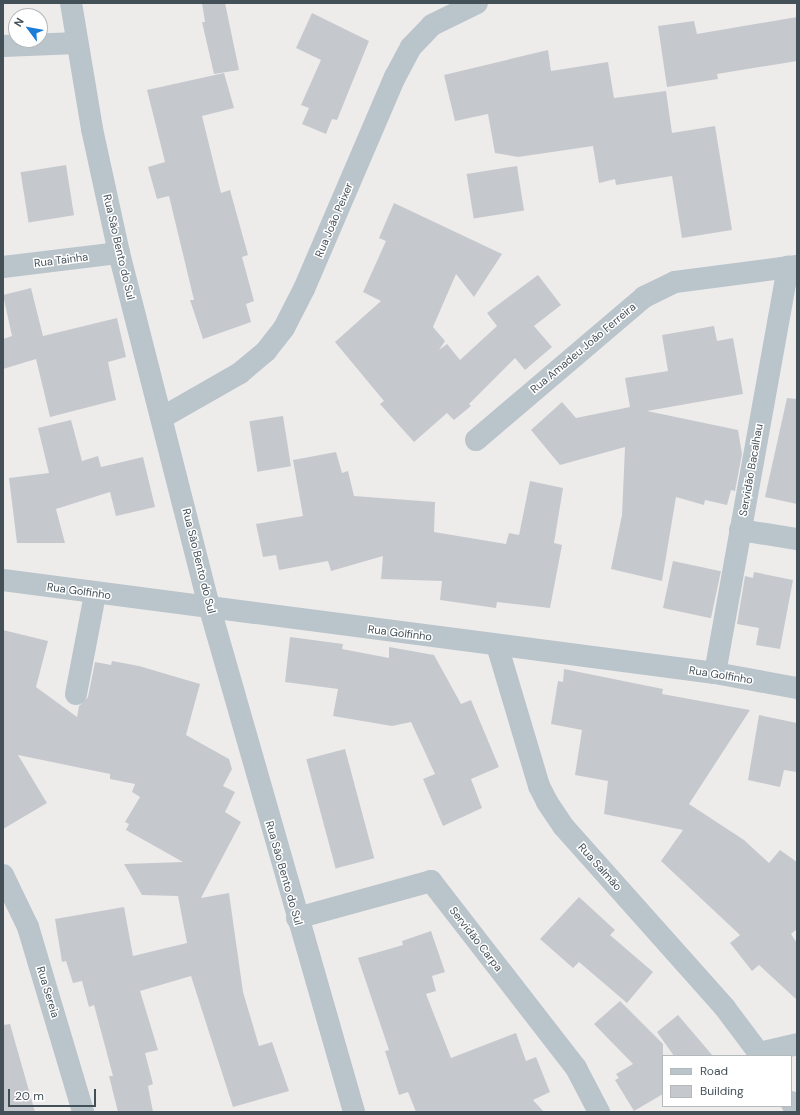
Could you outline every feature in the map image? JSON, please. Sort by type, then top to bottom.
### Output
[{"type":"street","name":"Rua São Bento do Sul","points":[[71,3],[77,43],[118,252],[163,417],[210,609],[297,918],[354,1112]]},
{"type":"street","name":"Rua João Peixer","points":[[163,417],[240,373],[266,351],[284,328],[304,289],[395,77],[411,47],[432,25],[477,3]]},
{"type":"street","points":[[3,46],[77,43]]},
{"type":"street","name":"Rua Tainha","points":[[3,267],[118,252]]},
{"type":"street","name":"Rua Amadeu João Ferreira","points":[[476,440],[644,297],[675,282],[793,267]]},
{"type":"street","name":"Servidão Bacalhau","points":[[715,673],[740,530],[793,267]]},
{"type":"street","points":[[740,530],[797,538]]},
{"type":"street","name":"Rua Golfinho","points":[[3,580],[95,594],[715,673],[797,688]]},
{"type":"street","points":[[76,694],[95,594]]},
{"type":"street","name":"Rua Salmão","points":[[497,645],[539,786],[547,802],[563,826],[725,1008],[760,1055]]},
{"type":"street","name":"Rua Sereia","points":[[3,875],[28,927],[83,1112]]},
{"type":"street","name":"Servidão Carpa","points":[[297,918],[431,881],[576,1068],[599,1112]]},
{"type":"street","points":[[760,1055],[797,1044]]},
{"type":"building","points":[[202,3],[225,3],[239,70],[214,74],[202,22],[205,22]]},
{"type":"building","points":[[312,13],[369,41],[337,120],[332,119],[326,134],[302,124],[309,108],[301,105],[321,60],[296,48]]},
{"type":"building","points":[[797,17],[797,61],[717,74],[718,79],[667,87],[658,26],[694,21],[697,34]]},
{"type":"building","points":[[548,50],[551,71],[608,62],[614,98],[666,91],[672,133],[715,126],[732,230],[682,238],[672,176],[616,185],[615,179],[599,183],[593,146],[518,157],[495,153],[488,114],[455,121],[444,75]]},
{"type":"building","points":[[224,73],[234,108],[202,116],[221,193],[230,190],[248,255],[242,257],[254,301],[246,304],[251,322],[203,339],[190,300],[194,300],[169,196],[157,199],[148,167],[165,162],[147,90]]},
{"type":"building","points":[[66,165],[74,215],[29,223],[21,172]]},
{"type":"building","points":[[517,166],[524,210],[474,218],[467,174]]},
{"type":"building","points":[[394,203],[502,254],[474,297],[456,274],[433,327],[445,341],[439,350],[447,344],[460,360],[497,326],[487,313],[538,275],[561,305],[534,326],[552,347],[525,370],[515,358],[469,404],[471,406],[454,420],[447,413],[414,442],[380,404],[384,401],[335,342],[381,301],[363,292],[386,241],[379,238]]},
{"type":"building","points":[[31,288],[43,336],[117,318],[126,357],[108,362],[116,400],[50,417],[36,359],[3,369],[3,339],[12,336],[3,295]]},
{"type":"building","points":[[714,326],[717,341],[733,338],[743,394],[647,411],[738,430],[742,454],[735,491],[731,490],[727,505],[705,500],[704,505],[676,497],[662,581],[611,569],[622,515],[625,447],[560,465],[531,430],[562,402],[576,418],[630,407],[625,378],[668,371],[662,335]]},
{"type":"building","points":[[787,398],[797,399],[797,504],[765,497]]},
{"type":"building","points":[[283,416],[291,466],[257,472],[249,421]]},
{"type":"building","points":[[71,420],[82,461],[98,456],[101,467],[143,457],[155,507],[116,516],[110,492],[56,509],[65,543],[17,543],[9,478],[49,473],[38,428]]},
{"type":"building","points":[[336,452],[342,473],[348,471],[354,496],[435,502],[434,532],[506,544],[509,533],[519,535],[530,481],[563,488],[554,543],[562,545],[550,608],[497,602],[496,608],[440,600],[442,581],[381,579],[383,556],[331,571],[328,561],[279,570],[276,555],[263,557],[256,524],[303,516],[293,460]]},
{"type":"building","points":[[673,561],[721,571],[711,618],[663,608]]},
{"type":"building","points":[[754,572],[793,580],[780,649],[756,645],[759,628],[737,624],[745,576],[753,578]]},
{"type":"building","points":[[3,630],[48,641],[36,687],[77,717],[79,706],[88,697],[95,662],[111,665],[112,661],[139,666],[200,684],[186,735],[229,759],[232,769],[223,786],[235,792],[225,812],[241,822],[201,898],[229,893],[243,992],[259,1046],[272,1042],[289,1091],[233,1107],[191,976],[140,991],[158,1050],[145,1053],[153,1084],[148,1086],[153,1112],[118,1112],[109,1076],[113,1076],[94,1005],[89,1007],[82,981],[73,983],[66,961],[62,962],[55,919],[124,907],[133,956],[187,943],[178,896],[142,895],[124,864],[183,862],[126,830],[129,824],[125,822],[140,797],[132,792],[135,784],[110,779],[110,774],[18,755],[47,803],[3,829]]},
{"type":"building","points":[[290,637],[343,644],[342,649],[389,658],[389,647],[434,655],[461,704],[471,700],[499,767],[471,779],[482,808],[443,826],[423,779],[435,774],[411,722],[392,726],[333,716],[338,689],[285,682]]},
{"type":"building","points":[[564,669],[663,689],[662,694],[750,710],[689,804],[744,840],[769,863],[780,850],[797,862],[797,929],[791,934],[797,943],[797,1000],[759,965],[752,971],[730,943],[740,935],[661,861],[683,830],[604,814],[608,781],[575,775],[582,730],[551,724],[558,681],[563,682]]},
{"type":"building","points":[[759,715],[797,723],[797,772],[784,770],[780,787],[748,780]]},
{"type":"building","points":[[345,749],[374,858],[336,869],[306,759]]},
{"type":"building","points":[[579,897],[615,930],[610,935],[653,972],[627,1003],[579,962],[573,968],[540,939]]},
{"type":"building","points":[[431,931],[445,972],[432,976],[436,991],[426,994],[451,1058],[516,1033],[526,1061],[536,1057],[550,1092],[533,1100],[544,1112],[416,1112],[408,1092],[399,1095],[385,1051],[389,1050],[358,958],[403,945],[402,941]]},
{"type":"building","points":[[620,1001],[663,1044],[662,1095],[634,1111],[615,1080],[619,1078],[616,1074],[633,1064],[594,1024]]},
{"type":"building","points":[[678,1015],[712,1055],[673,1055],[657,1032]]},
{"type":"building","points":[[10,1024],[35,1112],[3,1112],[3,1025]]}]
